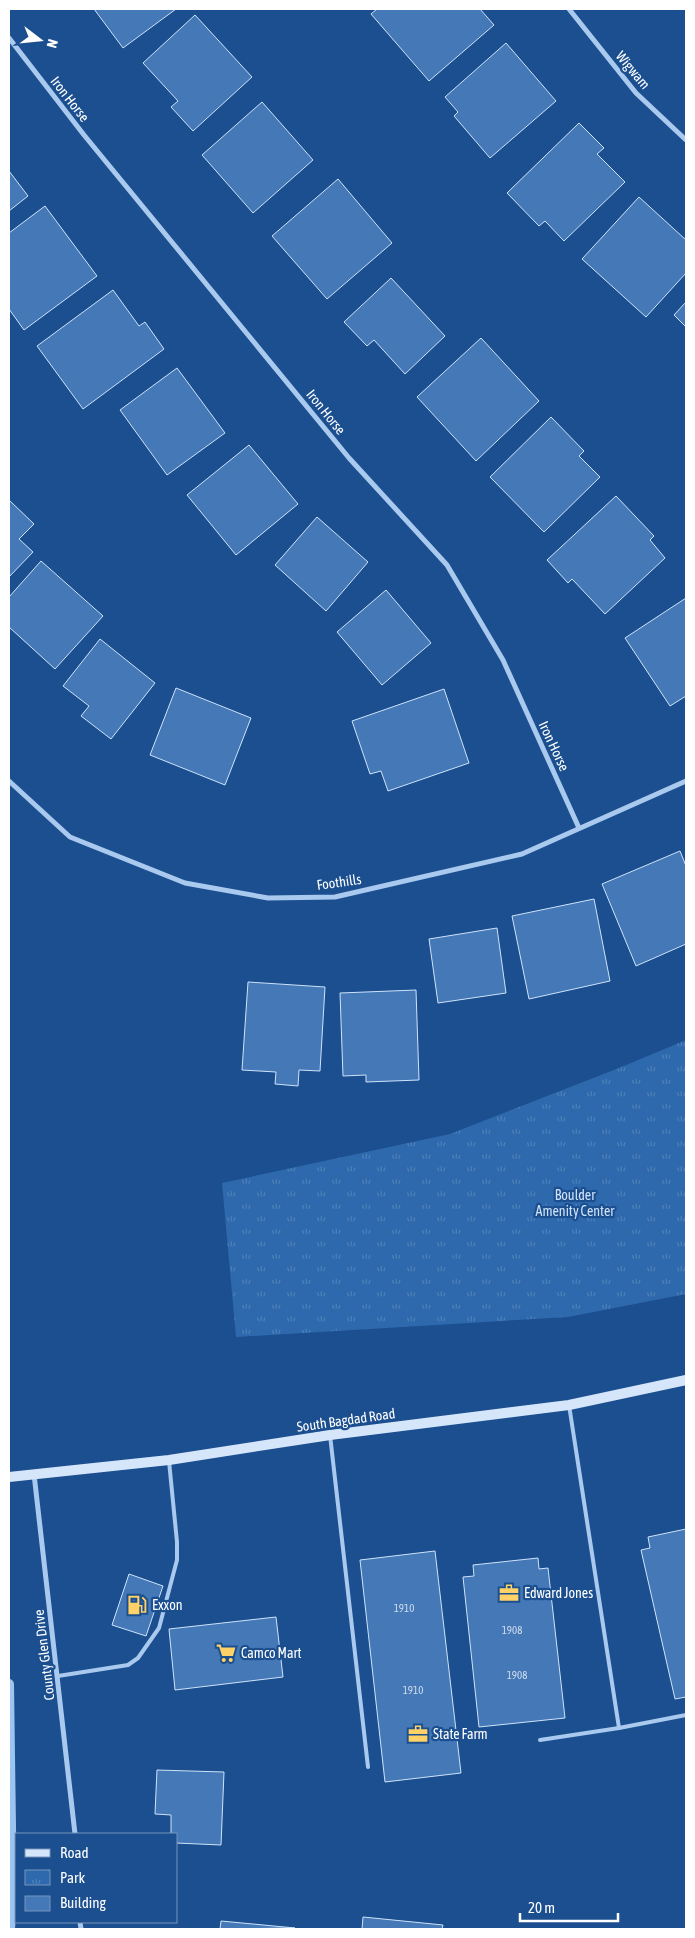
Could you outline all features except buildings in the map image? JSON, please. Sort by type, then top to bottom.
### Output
[{"type":"main road","name":"South Bagdad Road","points":[[9,1477],[169,1460],[330,1435],[569,1405],[686,1380]]},
{"type":"street","name":"Wigwam","points":[[569,9],[636,93],[686,140]]},
{"type":"street","name":"Iron Horse","points":[[9,38],[84,135],[349,458],[447,565],[503,660],[579,828]]},
{"type":"street","name":"Foothills","points":[[9,781],[70,837],[185,883],[268,898],[335,897],[522,854],[686,781]]},
{"type":"street","name":"County Glen Drive","points":[[34,1474],[75,1833]]},
{"type":"lane","points":[[569,1405],[619,1728]]},
{"type":"lane","points":[[330,1435],[368,1767]]},
{"type":"lane","points":[[58,1676],[128,1665],[138,1658],[160,1628],[177,1560],[169,1460]]},
{"type":"lane","points":[[540,1740],[686,1716]]},
{"type":"green space","name":"Boulder Amenity Center","points":[[686,1040],[686,1294],[568,1317],[236,1337],[222,1183],[450,1134]]},
{"type":"waterway","points":[[9,1684],[12,1898],[10,1929]]},
{"type":"place","name":"Edward Jones","points":[[509,1593]]},
{"type":"place","name":"Exxon","points":[[137,1605]]},
{"type":"place","name":"Camco Mart","points":[[226,1653]]},
{"type":"place","name":"State Farm","points":[[418,1734]]}]
